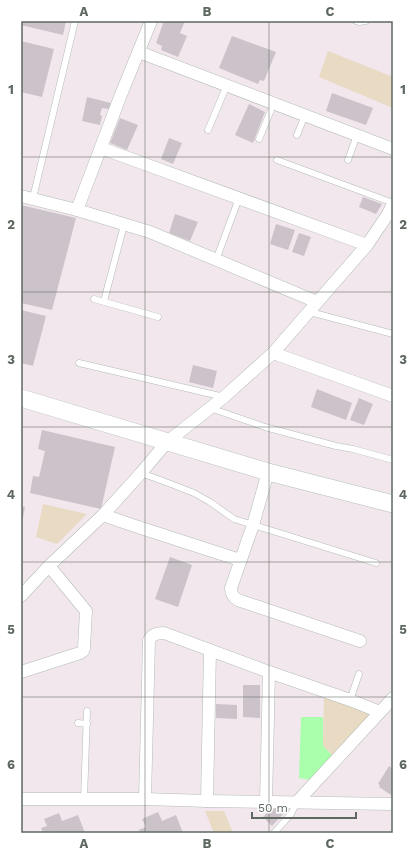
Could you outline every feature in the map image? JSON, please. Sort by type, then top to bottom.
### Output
[{"type":"street","points":[[77,210],[151,21]]},
{"type":"street","points":[[139,52],[393,149]]},
{"type":"street","points":[[101,148],[367,245]]},
{"type":"street","points":[[27,197],[150,232],[216,260],[314,307]]},
{"type":"street","points":[[21,596],[49,566],[103,515],[167,442],[224,397],[273,353],[367,245],[392,209]]},
{"type":"street","points":[[273,353],[393,396]]},
{"type":"street","points":[[21,398],[268,472],[393,504]]},
{"type":"street","points":[[268,472],[253,525],[231,588],[231,593],[238,600],[360,641]]},
{"type":"street","points":[[103,515],[240,560]]},
{"type":"street","points":[[21,672],[80,653],[84,648],[86,611],[49,566]]},
{"type":"street","points":[[145,799],[149,640],[152,635],[158,633],[164,634],[380,712]]},
{"type":"street","points":[[207,801],[210,650]]},
{"type":"street","points":[[266,802],[269,672]]},
{"type":"street","points":[[297,802],[393,698]]},
{"type":"street","points":[[21,799],[145,799],[393,804]]},
{"type":"lane","points":[[27,197],[75,21]]},
{"type":"lane","points":[[356,21],[366,21]]},
{"type":"lane","points":[[208,130],[227,85]]},
{"type":"lane","points":[[259,139],[274,104]]},
{"type":"lane","points":[[297,135],[305,115]]},
{"type":"lane","points":[[348,160],[357,135]]},
{"type":"lane","points":[[277,160],[392,209]]},
{"type":"lane","points":[[216,260],[239,198]]},
{"type":"lane","points":[[104,301],[124,224]]},
{"type":"lane","points":[[94,299],[158,317]]},
{"type":"lane","points":[[314,307],[393,334]]},
{"type":"lane","points":[[79,364],[224,397]]},
{"type":"lane","points":[[210,408],[279,431],[393,460]]},
{"type":"lane","points":[[141,473],[194,493],[234,519],[376,563]]},
{"type":"lane","points":[[350,700],[359,674]]},
{"type":"lane","points":[[84,800],[87,711]]},
{"type":"lane","points":[[78,723],[87,724]]},
{"type":"lane","points":[[274,833],[291,814],[297,802]]},
{"type":"shaded area","points":[[328,51],[393,77],[393,108],[319,77]]},
{"type":"shaded area","points":[[43,504],[87,514],[57,544],[36,537]]},
{"type":"shaded area","points":[[324,690],[380,712],[336,759],[323,746]]},
{"type":"shaded area","points":[[301,717],[323,717],[323,746],[336,759],[316,781],[299,778]]},
{"type":"shaded area","points":[[205,811],[224,811],[233,833],[214,833]]},
{"type":"building","points":[[21,21],[66,21],[63,35],[21,25]]},
{"type":"building","points":[[164,21],[185,21],[180,33],[187,36],[178,57],[161,50],[162,46],[156,43]]},
{"type":"building","points":[[232,36],[276,52],[264,81],[260,80],[258,84],[219,68]]},
{"type":"building","points":[[21,41],[54,49],[42,97],[21,92]]},
{"type":"building","points":[[332,93],[373,108],[366,125],[326,111]]},
{"type":"building","points":[[87,97],[111,103],[109,109],[102,108],[100,125],[82,121]]},
{"type":"building","points":[[249,104],[265,112],[253,143],[235,135]]},
{"type":"building","points":[[120,118],[138,125],[127,150],[110,143]]},
{"type":"building","points":[[169,138],[182,143],[173,164],[161,159]]},
{"type":"building","points":[[363,197],[382,204],[376,214],[359,207]]},
{"type":"building","points":[[21,205],[76,218],[52,310],[21,303]]},
{"type":"building","points":[[175,214],[198,222],[190,241],[169,233]]},
{"type":"building","points":[[276,224],[295,230],[288,250],[270,244]]},
{"type":"building","points":[[299,233],[311,237],[304,256],[292,252]]},
{"type":"building","points":[[21,310],[46,316],[33,366],[21,363]]},
{"type":"building","points":[[193,365],[217,371],[213,388],[189,382]]},
{"type":"building","points":[[317,389],[352,403],[346,420],[311,407]]},
{"type":"building","points":[[359,398],[373,404],[364,425],[350,420]]},
{"type":"building","points":[[42,430],[115,447],[101,509],[30,493],[33,476],[39,477],[45,451],[38,449]]},
{"type":"building","points":[[21,506],[25,507],[22,523],[21,523]]},
{"type":"building","points":[[170,557],[192,565],[178,607],[155,599]]},
{"type":"building","points":[[243,685],[260,685],[260,718],[243,717]]},
{"type":"building","points":[[216,704],[237,705],[237,719],[216,718]]},
{"type":"building","points":[[389,766],[393,769],[393,793],[391,795],[379,787],[380,785],[378,784]]},
{"type":"building","points":[[271,809],[283,809],[285,812],[272,826],[263,817]]},
{"type":"building","points":[[158,812],[162,821],[176,815],[183,833],[140,833],[139,830],[146,827],[142,819]]},
{"type":"building","points":[[59,813],[62,821],[78,815],[85,833],[55,833],[54,831],[43,833],[41,828],[47,826],[44,819]]}]
